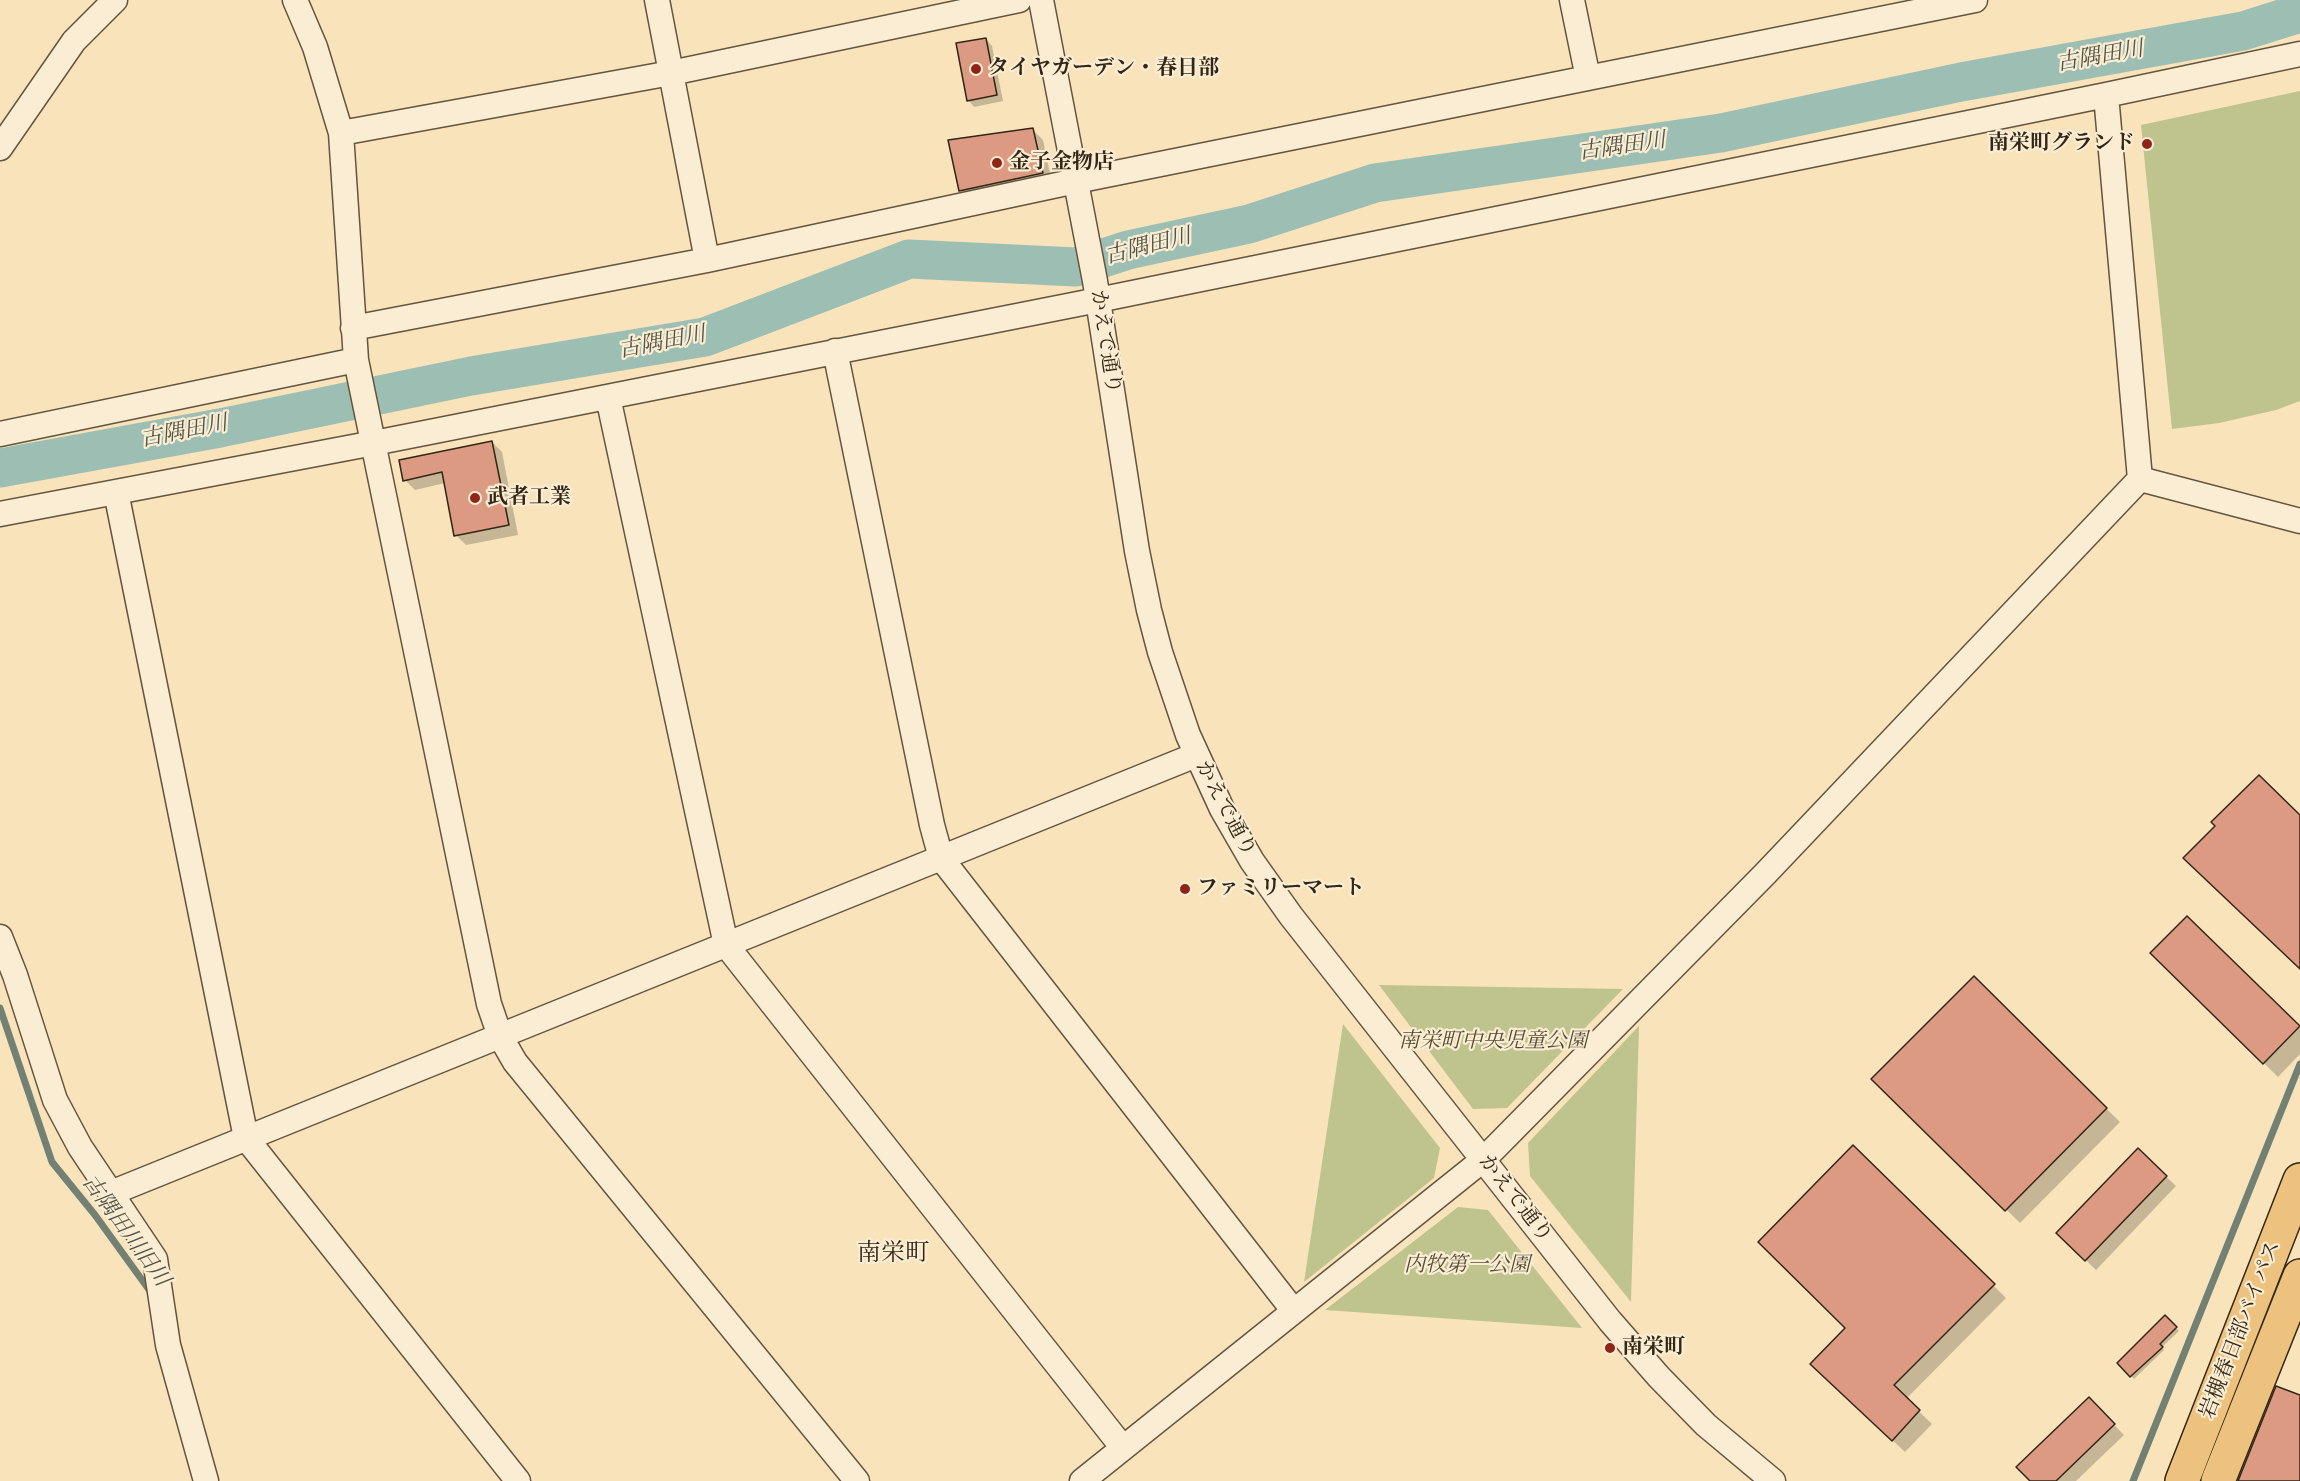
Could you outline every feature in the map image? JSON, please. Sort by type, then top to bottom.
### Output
[{"type":"highway","name":"岩槻春日部バイパス","points":[[2182,1481],[2300,1180]]},
{"type":"highway","name":"岩槻春日部バイパス","points":[[2217,1481],[2300,1276]]},
{"type":"street","points":[[0,148],[74,41],[115,0]]},
{"type":"street","points":[[295,0],[315,47],[340,133],[356,360],[487,992],[500,1036],[515,1062],[857,1481]]},
{"type":"street","points":[[657,0],[708,260]]},
{"type":"street","points":[[340,133],[671,73],[1019,0]]},
{"type":"street","name":"かえで通り","points":[[1041,0],[1097,290],[1142,575],[1160,652],[1196,755],[1222,809],[1252,861],[1291,916],[1610,1322],[1706,1425],[1773,1481]]},
{"type":"street","points":[[1572,0],[1588,78]]},
{"type":"street","points":[[353,328],[1078,188],[1588,78],[1975,0]]},
{"type":"street","points":[[0,514],[374,443],[835,351],[1097,290],[2106,95],[2300,54]]},
{"type":"street","points":[[1082,1481],[1484,1159],[1766,873],[2140,478],[2106,95]]},
{"type":"street","points":[[835,351],[932,825],[941,858],[1293,1310]]},
{"type":"street","points":[[0,434],[356,360]]},
{"type":"street","points":[[608,397],[726,945],[1124,1448]]},
{"type":"street","points":[[2140,478],[2300,521]]},
{"type":"street","points":[[116,492],[246,1138],[518,1481]]},
{"type":"street","points":[[111,1193],[1196,755]]},
{"type":"street","points":[[0,937],[15,975],[55,1100],[80,1147],[155,1259],[168,1345],[206,1481]]},
{"type":"green space","points":[[2300,91],[2300,401],[2276,410],[2219,423],[2172,429],[2141,125]]},
{"type":"green space","name":"南栄町中央児童公園","points":[[1379,985],[1623,989],[1507,1108],[1473,1109]]},
{"type":"green space","points":[[1343,1024],[1440,1148],[1434,1178],[1304,1282]]},
{"type":"green space","name":"南栄町中央児童公園","points":[[1639,1026],[1631,1302],[1530,1176],[1528,1143]]},
{"type":"green space","name":"内牧第一公園","points":[[1458,1207],[1488,1210],[1582,1328],[1325,1310]]},
{"type":"building","name":"タイヤガーデン・春日部","points":[[986,38],[997,95],[967,101],[956,43]]},
{"type":"building","name":"金子金物店","points":[[1033,128],[1043,173],[959,191],[948,140]]},
{"type":"building","name":"武者工業","points":[[492,441],[509,525],[454,536],[442,472],[403,481],[399,460]]},
{"type":"building","points":[[2259,775],[2300,815],[2300,969],[2183,858],[2215,826],[2211,822]]},
{"type":"building","points":[[2187,916],[2300,1026],[2263,1064],[2150,953]]},
{"type":"building","points":[[1974,976],[2107,1108],[2005,1211],[1871,1079]]},
{"type":"building","points":[[1853,1145],[1995,1284],[1894,1385],[1920,1410],[1892,1441],[1810,1364],[1845,1328],[1758,1242]]},
{"type":"building","points":[[2138,1148],[2167,1176],[2085,1261],[2056,1233]]},
{"type":"building","points":[[2165,1315],[2177,1327],[2160,1344],[2163,1347],[2130,1377],[2117,1363]]},
{"type":"building","points":[[2276,1386],[2300,1395],[2300,1481],[2238,1481]]},
{"type":"building","points":[[2089,1397],[2115,1424],[2056,1481],[2030,1481],[2016,1467]]},
{"type":"waterway","name":"古隅田川","points":[[0,468],[220,428],[471,376],[705,337],[909,259],[1076,267],[1128,250],[1249,224],[1375,183],[1721,133],[1961,82],[2243,31],[2300,13]]},
{"type":"waterway","name":"古隅田川旧川","points":[[0,1008],[52,1162],[95,1215],[150,1291]]},
{"type":"waterway","points":[[2133,1481],[2300,1064]]},
{"type":"place","name":"タイヤガーデン・春日部","points":[[976,69]]},
{"type":"place","name":"南栄町グランド","points":[[2147,144]]},
{"type":"place","name":"金子金物店","points":[[997,163]]},
{"type":"place","name":"武者工業","points":[[475,498]]},
{"type":"place","name":"ファミリーマート","points":[[1185,889]]},
{"type":"place","name":"南栄町","points":[[1610,1348]]},
{"type":"district","name":"南栄町","points":[[893,1254]]}]
